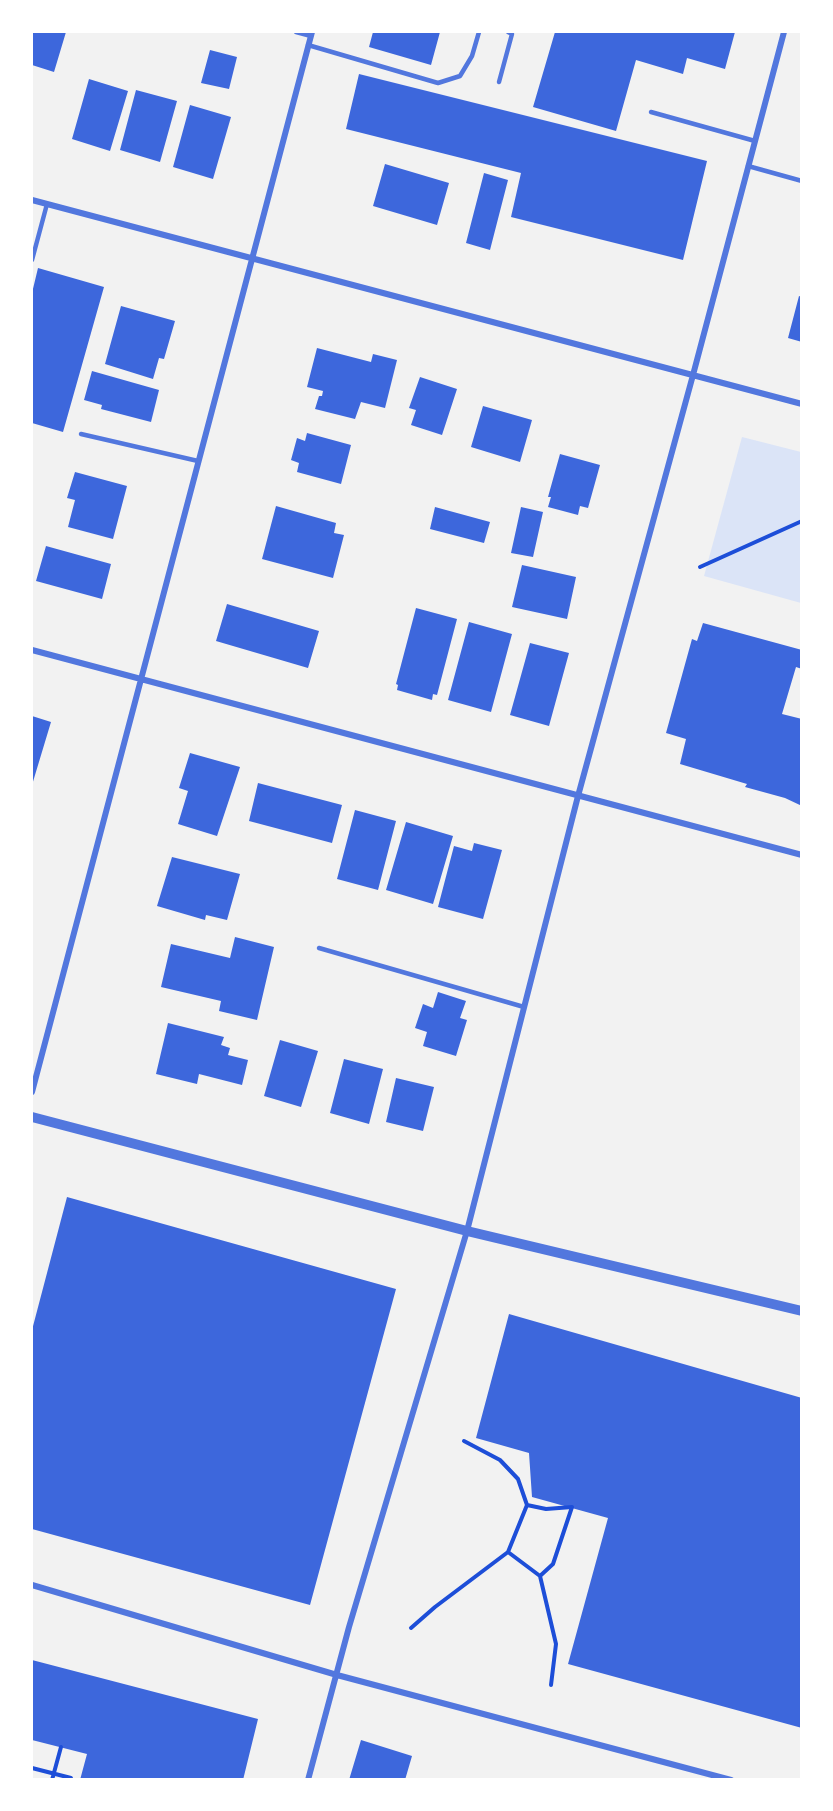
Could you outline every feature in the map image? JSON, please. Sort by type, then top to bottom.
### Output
[{"type":"street","points":[[308,1779],[352,1616],[467,1231],[578,796],[784,32]]},
{"type":"street","points":[[32,1092],[311,34]]},
{"type":"street","points":[[32,200],[801,404]]},
{"type":"street","points":[[32,650],[801,855]]},
{"type":"street","points":[[32,1117],[467,1231],[801,1311]]},
{"type":"street","points":[[32,1585],[337,1675],[731,1779]]},
{"type":"lane","points":[[296,32],[311,34]]},
{"type":"lane","points":[[308,45],[438,83],[460,76],[472,56],[478,32]]},
{"type":"lane","points":[[499,81],[512,34],[508,32]]},
{"type":"lane","points":[[651,112],[755,141]]},
{"type":"lane","points":[[748,166],[801,181]]},
{"type":"lane","points":[[32,260],[47,204]]},
{"type":"lane","points":[[81,434],[198,461]]},
{"type":"lane","points":[[319,948],[524,1007]]},
{"type":"path","points":[[700,567],[801,520]]},
{"type":"path","points":[[411,1628],[508,1552],[527,1505],[518,1479],[500,1460],[464,1441]]},
{"type":"path","points":[[527,1505],[546,1509],[572,1508],[553,1564],[540,1576]]},
{"type":"path","points":[[508,1552],[540,1576],[556,1644],[550,1685]]},
{"type":"path","points":[[52,1779],[61,1747]]},
{"type":"path","points":[[32,1768],[70,1779]]},
{"type":"shaded area","points":[[742,437],[801,452],[801,603],[704,576]]},
{"type":"building","points":[[32,32],[66,32],[54,72],[32,65]]},
{"type":"building","points":[[373,32],[440,32],[431,65],[369,47]]},
{"type":"building","points":[[555,32],[735,32],[725,69],[687,58],[683,74],[636,60],[616,131],[533,107]]},
{"type":"building","points":[[210,50],[237,57],[229,89],[201,83]]},
{"type":"building","points":[[359,74],[707,161],[683,260],[511,217],[521,173],[346,129]]},
{"type":"building","points":[[89,79],[128,91],[110,151],[72,139]]},
{"type":"building","points":[[136,90],[177,101],[160,162],[120,150]]},
{"type":"building","points":[[190,105],[231,117],[213,179],[173,167]]},
{"type":"building","points":[[385,164],[449,183],[437,225],[373,206]]},
{"type":"building","points":[[484,173],[508,180],[490,250],[466,243]]},
{"type":"building","points":[[38,268],[104,287],[63,432],[32,423],[32,293]]},
{"type":"building","points":[[799,296],[802,297],[802,342],[788,338]]},
{"type":"building","points":[[121,306],[175,321],[164,359],[159,358],[153,379],[105,364]]},
{"type":"building","points":[[317,348],[371,362],[373,354],[397,360],[385,408],[361,402],[355,419],[315,409],[323,391],[307,387]]},
{"type":"building","points":[[92,371],[159,390],[151,422],[101,409],[102,405],[84,400]]},
{"type":"building","points":[[420,377],[457,389],[442,435],[411,425],[416,410],[409,408]]},
{"type":"building","points":[[483,406],[532,420],[520,462],[471,447]]},
{"type":"building","points":[[307,433],[351,445],[341,484],[297,472],[299,463],[291,460],[297,438],[305,441]]},
{"type":"building","points":[[560,454],[600,465],[588,508],[580,506],[578,515],[548,507],[551,497],[548,497]]},
{"type":"building","points":[[75,472],[127,486],[113,539],[68,527],[75,500],[67,498]]},
{"type":"building","points":[[276,506],[336,523],[334,533],[344,535],[333,578],[262,559]]},
{"type":"building","points":[[435,507],[490,522],[484,543],[430,529]]},
{"type":"building","points":[[521,507],[543,512],[533,557],[511,553]]},
{"type":"building","points":[[46,546],[111,564],[102,599],[36,581]]},
{"type":"building","points":[[522,565],[576,577],[567,619],[512,607]]},
{"type":"building","points":[[227,604],[319,631],[308,668],[216,641]]},
{"type":"building","points":[[416,608],[457,619],[437,695],[433,694],[432,700],[397,690],[398,685],[396,684]]},
{"type":"building","points":[[469,622],[512,634],[491,712],[448,700]]},
{"type":"building","points":[[703,623],[802,650],[802,669],[796,667],[782,714],[802,719],[802,806],[785,798],[745,787],[747,784],[680,764],[686,739],[666,733],[692,639],[697,641]]},
{"type":"building","points":[[530,643],[569,653],[549,726],[510,715]]},
{"type":"building","points":[[32,716],[51,722],[32,785]]},
{"type":"building","points":[[190,753],[240,767],[217,836],[178,824],[188,791],[179,788]]},
{"type":"building","points":[[258,783],[342,805],[332,843],[249,821]]},
{"type":"building","points":[[355,810],[396,821],[378,890],[337,879]]},
{"type":"building","points":[[406,822],[453,836],[433,904],[386,890]]},
{"type":"building","points":[[474,843],[502,850],[483,919],[438,907],[454,846],[472,851]]},
{"type":"building","points":[[172,857],[240,874],[227,920],[206,915],[205,920],[157,906]]},
{"type":"building","points":[[235,937],[274,947],[257,1020],[219,1011],[221,1001],[161,987],[171,944],[230,958]]},
{"type":"building","points":[[438,992],[466,1001],[460,1018],[467,1020],[456,1056],[423,1046],[427,1032],[415,1028],[423,1004],[433,1008]]},
{"type":"building","points":[[168,1023],[224,1037],[221,1045],[230,1048],[228,1055],[248,1060],[242,1085],[199,1074],[197,1084],[156,1074]]},
{"type":"building","points":[[280,1040],[318,1051],[301,1107],[264,1096]]},
{"type":"building","points":[[344,1059],[383,1069],[369,1124],[330,1113]]},
{"type":"building","points":[[396,1078],[434,1087],[423,1131],[386,1122]]},
{"type":"building","points":[[67,1197],[396,1289],[310,1605],[32,1529],[32,1330]]},
{"type":"building","points":[[509,1314],[802,1398],[802,1728],[568,1664],[608,1518],[532,1497],[529,1453],[476,1438]]},
{"type":"building","points":[[32,1660],[258,1719],[243,1780],[80,1780],[87,1754],[32,1740]]},
{"type":"building","points":[[361,1740],[412,1756],[405,1780],[349,1780]]}]
